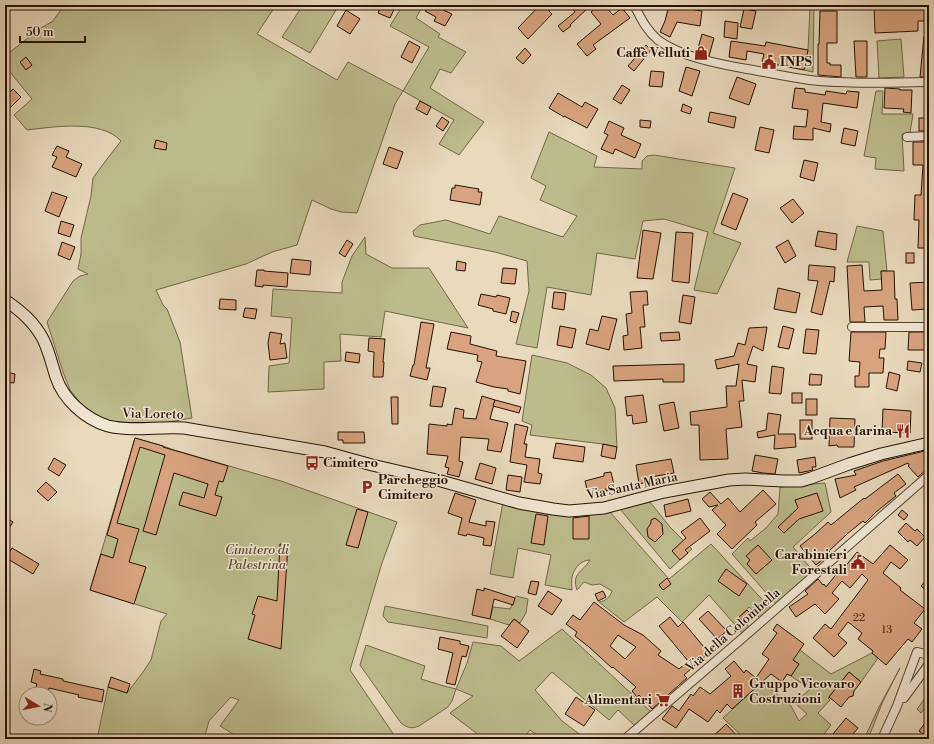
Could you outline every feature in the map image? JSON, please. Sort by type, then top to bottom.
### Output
[{"type":"street","points":[[634,5],[644,25],[661,42],[683,53],[712,62],[819,81],[875,83],[929,82]]},
{"type":"street","points":[[907,137],[929,136]]},
{"type":"street","name":"Via Loreto","points":[[5,300],[20,310],[35,326],[44,340],[55,376],[61,389],[69,400],[86,415],[101,423],[117,427],[134,429],[167,427],[184,428],[246,438]]},
{"type":"street","points":[[852,327],[929,327]]},
{"type":"street","name":"Via Santa Maria","points":[[246,438],[325,452],[372,465],[429,478],[519,503],[569,511],[604,508],[671,490],[735,480],[801,481],[881,454],[929,443]]},
{"type":"street","name":"Via della Colombella","points":[[627,738],[929,475]]},
{"type":"street","points":[[882,739],[897,706],[917,652],[929,655]]},
{"type":"street","points":[[897,706],[929,664]]},
{"type":"green space","points":[[64,5],[276,5],[257,34],[337,80],[348,62],[403,91],[395,104],[357,213],[341,212],[312,200],[297,245],[272,252],[246,264],[156,290],[163,305],[167,309],[180,342],[192,418],[158,424],[125,424],[111,423],[98,417],[82,405],[70,390],[47,322],[73,281],[80,276],[88,274],[78,269],[81,254],[81,238],[91,196],[93,178],[121,141],[112,134],[89,127],[63,126],[27,130],[14,115],[32,99],[5,66],[5,56],[41,28],[53,21]]},
{"type":"green space","points":[[303,5],[339,5],[310,53],[282,37]]},
{"type":"green space","points":[[403,5],[423,5],[416,18],[440,34],[438,37],[466,52],[451,73],[440,69],[430,88],[484,122],[459,155],[439,144],[454,120],[403,91],[429,47],[390,26]]},
{"type":"green space","points":[[788,5],[814,5],[813,72],[804,70],[808,50],[810,8],[788,8]]},
{"type":"green space","points":[[901,39],[904,77],[879,78],[877,41]]},
{"type":"green space","points":[[876,91],[883,91],[882,114],[913,114],[910,133],[902,134],[904,171],[875,169],[876,158],[864,156]]},
{"type":"green space","points":[[549,132],[597,156],[594,167],[642,169],[642,161],[647,156],[654,155],[735,168],[713,233],[741,243],[717,294],[694,290],[708,232],[664,219],[643,221],[635,259],[597,253],[591,295],[547,287],[537,348],[516,344],[529,291],[527,261],[495,252],[414,236],[413,231],[420,225],[446,220],[490,234],[499,216],[563,237],[577,216],[540,200],[546,186],[531,178]]},
{"type":"green space","points":[[857,226],[883,231],[887,271],[881,271],[882,279],[870,280],[869,262],[847,262]]},
{"type":"green space","points":[[365,237],[366,254],[392,268],[429,268],[468,328],[385,311],[381,337],[340,334],[341,361],[324,362],[324,389],[268,392],[269,366],[289,363],[292,318],[271,316],[273,289],[342,293],[342,282],[352,256]]},
{"type":"green space","points":[[532,355],[567,363],[591,375],[606,388],[615,408],[617,447],[530,435],[532,425],[522,421]]},
{"type":"green space","name":"Cimitero di Palestrina","points":[[135,438],[281,481],[397,522],[382,563],[350,670],[394,735],[403,737],[401,739],[314,739],[309,734],[303,739],[241,739],[220,726],[239,700],[231,697],[209,721],[204,739],[97,739],[108,687],[127,693],[151,660],[161,621],[167,614],[90,590]]},
{"type":"green space","points":[[825,483],[831,512],[793,547],[813,571],[776,604],[732,554],[748,538],[750,541],[766,528],[778,514],[780,487]]},
{"type":"green space","points":[[503,502],[609,511],[669,579],[711,544],[771,609],[760,618],[749,607],[740,617],[750,628],[743,634],[709,595],[682,622],[657,597],[624,622],[599,602],[604,601],[612,591],[600,584],[592,585],[584,582],[577,590],[577,576],[590,560],[584,561],[578,565],[574,571],[572,590],[545,585],[551,555],[518,548],[513,578],[490,574]]},
{"type":"green space","points":[[650,502],[670,527],[692,549],[670,569],[620,509]]},
{"type":"green space","points":[[516,596],[528,599],[526,613],[520,623],[514,619],[509,625],[490,619],[493,607],[510,609]]},
{"type":"green space","points":[[385,606],[488,626],[487,638],[388,622],[383,616]]},
{"type":"green space","points":[[562,629],[651,712],[635,726],[618,710],[609,720],[552,672],[535,690],[562,721],[586,739],[542,739],[530,730],[523,739],[484,739],[450,713],[473,696],[456,689],[467,663],[473,642],[501,646],[519,661]]},
{"type":"green space","points":[[366,645],[425,666],[421,679],[456,689],[452,701],[448,707],[419,726],[410,728],[405,726],[401,723],[360,665]]},
{"type":"green space","points":[[800,650],[831,674],[872,653],[878,658],[861,682],[849,672],[828,698],[830,700],[818,713],[831,725],[821,738],[822,739],[745,739],[723,718],[762,682],[791,706],[799,721],[807,714],[795,703],[810,689],[791,676],[799,664],[788,656]]},
{"type":"green space","points":[[900,668],[883,701],[868,739],[864,739],[879,707]]},
{"type":"green space","points":[[929,693],[929,703],[921,713],[917,709]]},
{"type":"building","points":[[381,5],[396,5],[390,18],[378,13]]},
{"type":"building","points":[[428,5],[443,5],[441,9],[452,14],[445,26],[434,21],[436,17],[425,11]]},
{"type":"building","points":[[540,5],[543,5],[552,14],[528,39],[518,28]]},
{"type":"building","points":[[569,5],[591,5],[570,25],[571,26],[563,32],[558,26],[575,12]]},
{"type":"building","points":[[599,5],[604,5],[613,15],[622,8],[630,18],[593,45],[596,49],[587,56],[577,44],[601,24],[591,12]]},
{"type":"building","points":[[669,5],[679,5],[679,7],[702,11],[700,26],[677,22],[670,37],[660,32],[665,21]]},
{"type":"building","points":[[874,5],[929,5],[929,21],[918,21],[918,31],[875,33]]},
{"type":"building","points":[[744,9],[756,11],[752,29],[740,27]]},
{"type":"building","points":[[346,10],[360,19],[350,34],[337,26]]},
{"type":"building","points":[[820,11],[837,11],[837,43],[827,43],[827,63],[830,63],[830,65],[841,65],[841,77],[818,75]]},
{"type":"building","points":[[725,21],[738,23],[737,39],[724,37]]},
{"type":"building","points":[[702,34],[714,38],[709,56],[697,52]]},
{"type":"building","points":[[924,36],[929,36],[929,77],[920,77]]},
{"type":"building","points":[[409,41],[420,47],[412,63],[401,57]]},
{"type":"building","points":[[731,41],[765,46],[766,42],[808,50],[804,70],[762,62],[764,54],[747,51],[746,60],[729,57]]},
{"type":"building","points":[[854,41],[867,41],[867,77],[856,77]]},
{"type":"building","points":[[646,45],[651,50],[634,71],[628,66]]},
{"type":"building","points":[[525,48],[531,55],[523,64],[516,58]]},
{"type":"building","points":[[26,57],[32,65],[26,70],[20,62]]},
{"type":"building","points":[[686,67],[700,71],[692,96],[679,91]]},
{"type":"building","points":[[651,71],[664,72],[662,87],[649,86]]},
{"type":"building","points":[[737,77],[756,84],[749,105],[729,98]]},
{"type":"building","points":[[622,85],[630,90],[621,104],[613,99]]},
{"type":"building","points":[[795,88],[805,89],[805,92],[825,95],[826,91],[846,94],[847,91],[859,92],[857,108],[823,103],[821,122],[831,124],[830,132],[813,128],[813,140],[793,139],[794,126],[806,127],[808,110],[792,108]]},
{"type":"building","points":[[885,88],[912,90],[911,113],[903,112],[904,109],[884,108]]},
{"type":"building","points":[[13,89],[21,97],[5,113],[5,97]]},
{"type":"building","points":[[558,93],[582,107],[585,102],[598,109],[587,128],[549,108]]},
{"type":"building","points":[[420,101],[431,107],[427,115],[416,109]]},
{"type":"building","points":[[683,104],[692,108],[690,114],[681,111]]},
{"type":"building","points":[[710,112],[736,117],[734,128],[708,122]]},
{"type":"building","points":[[442,117],[449,122],[443,131],[436,126]]},
{"type":"building","points":[[919,118],[929,118],[929,131],[919,131]]},
{"type":"building","points":[[640,120],[651,121],[650,128],[640,127]]},
{"type":"building","points":[[609,121],[624,128],[621,135],[641,144],[635,158],[615,149],[613,154],[601,149],[608,135],[604,133]]},
{"type":"building","points":[[760,127],[774,130],[769,153],[755,150]]},
{"type":"building","points":[[844,128],[858,131],[855,146],[841,143]]},
{"type":"building","points":[[156,140],[167,143],[166,150],[154,148]]},
{"type":"building","points":[[913,142],[929,142],[929,248],[918,248],[919,220],[914,220],[915,195],[921,195],[923,165],[913,165]]},
{"type":"building","points":[[57,146],[69,151],[66,157],[82,164],[76,177],[52,167],[57,157],[52,155]]},
{"type":"building","points":[[389,147],[403,152],[397,169],[383,164]]},
{"type":"building","points":[[804,160],[818,163],[814,181],[800,177]]},
{"type":"building","points":[[455,185],[479,189],[478,192],[482,192],[480,205],[450,200],[452,188],[455,188]]},
{"type":"building","points":[[52,192],[67,197],[59,217],[45,211]]},
{"type":"building","points":[[733,193],[748,199],[736,230],[721,224]]},
{"type":"building","points":[[793,199],[804,213],[792,223],[780,208]]},
{"type":"building","points":[[61,221],[74,225],[70,237],[58,233]]},
{"type":"building","points":[[643,230],[661,233],[653,279],[637,278]]},
{"type":"building","points":[[818,231],[837,234],[836,250],[815,246]]},
{"type":"building","points":[[676,232],[693,233],[689,283],[672,281]]},
{"type":"building","points":[[347,240],[353,244],[345,257],[339,253]]},
{"type":"building","points":[[788,240],[796,256],[785,263],[776,247]]},
{"type":"building","points":[[62,242],[75,247],[70,260],[58,255]]},
{"type":"building","points":[[906,253],[914,253],[914,263],[906,263]]},
{"type":"building","points":[[292,259],[311,261],[310,275],[290,273]]},
{"type":"building","points":[[457,261],[466,263],[465,271],[456,270]]},
{"type":"building","points":[[809,265],[835,267],[834,282],[830,281],[822,315],[811,312],[818,281],[808,280]]},
{"type":"building","points":[[862,265],[864,291],[882,290],[881,271],[894,271],[895,299],[897,299],[898,320],[884,320],[883,306],[864,307],[865,322],[850,322],[847,266]]},
{"type":"building","points":[[503,268],[517,269],[515,284],[501,283]]},
{"type":"building","points":[[257,270],[288,273],[287,287],[263,285],[263,287],[255,286]]},
{"type":"building","points":[[929,282],[929,309],[912,310],[910,283]]},
{"type":"building","points":[[778,288],[800,293],[796,313],[774,309]]},
{"type":"building","points":[[647,291],[648,305],[643,305],[645,327],[640,327],[642,348],[624,350],[623,336],[628,335],[626,314],[632,313],[630,292]]},
{"type":"building","points":[[554,292],[566,293],[564,310],[552,308]]},
{"type":"building","points":[[481,294],[510,298],[506,314],[478,305]]},
{"type":"building","points":[[683,295],[695,297],[691,324],[679,322]]},
{"type":"building","points":[[220,299],[236,300],[236,310],[219,309]]},
{"type":"building","points":[[245,308],[257,309],[255,319],[243,317]]},
{"type":"building","points":[[512,311],[519,313],[516,323],[510,321]]},
{"type":"building","points":[[602,316],[617,319],[609,350],[586,344],[590,329],[598,331]]},
{"type":"building","points":[[421,322],[434,324],[426,368],[430,368],[427,380],[410,376],[414,365]]},
{"type":"building","points":[[560,326],[576,329],[572,348],[557,345]]},
{"type":"building","points":[[783,326],[794,329],[789,349],[778,347]]},
{"type":"building","points":[[767,327],[763,351],[753,346],[747,364],[757,366],[755,382],[742,380],[744,401],[739,401],[742,427],[726,429],[728,459],[700,460],[699,425],[691,425],[690,412],[727,407],[726,386],[736,386],[739,364],[717,369],[715,360],[734,356],[738,343],[745,345],[749,328]]},
{"type":"building","points":[[806,329],[819,330],[816,354],[803,353]]},
{"type":"building","points":[[270,332],[282,334],[280,344],[285,343],[287,358],[270,360],[268,343]]},
{"type":"building","points":[[451,332],[471,336],[470,344],[497,351],[496,356],[526,361],[520,394],[508,391],[508,389],[476,382],[482,362],[477,361],[478,355],[447,349]]},
{"type":"building","points":[[679,332],[680,340],[661,341],[660,333]]},
{"type":"building","points":[[851,332],[886,332],[885,349],[880,349],[879,358],[884,358],[883,373],[869,373],[869,387],[855,387],[855,376],[859,376],[860,362],[849,361]]},
{"type":"building","points":[[909,332],[929,332],[928,350],[908,350]]},
{"type":"building","points":[[369,338],[385,339],[383,377],[373,377],[374,352],[368,351]]},
{"type":"building","points":[[346,352],[360,354],[359,363],[345,361]]},
{"type":"building","points":[[908,361],[922,363],[920,372],[907,370]]},
{"type":"building","points":[[684,364],[684,382],[663,382],[663,379],[614,381],[613,366]]},
{"type":"building","points":[[772,366],[784,368],[781,394],[769,393]]},
{"type":"building","points":[[5,372],[15,374],[14,383],[5,382]]},
{"type":"building","points":[[889,372],[900,375],[897,391],[886,388]]},
{"type":"building","points":[[810,374],[822,375],[821,385],[809,385]]},
{"type":"building","points":[[433,386],[446,388],[442,407],[430,406]]},
{"type":"building","points":[[792,393],[802,393],[802,403],[792,403]]},
{"type":"building","points":[[643,395],[647,422],[633,424],[632,415],[627,416],[625,397]]},
{"type":"building","points":[[482,396],[495,400],[490,419],[508,423],[501,452],[487,450],[489,439],[461,437],[459,461],[463,462],[459,477],[447,474],[449,468],[445,467],[448,456],[427,454],[429,424],[447,426],[447,424],[452,425],[455,408],[464,410],[463,418],[476,419]]},
{"type":"building","points":[[391,397],[398,397],[398,424],[392,424]]},
{"type":"building","points":[[806,399],[817,399],[817,415],[806,415]]},
{"type":"building","points":[[495,400],[521,407],[519,413],[493,406]]},
{"type":"building","points":[[674,402],[679,428],[664,431],[659,405]]},
{"type":"building","points":[[883,409],[911,411],[910,433],[882,432]]},
{"type":"building","points":[[768,413],[781,415],[778,434],[795,434],[796,447],[774,449],[775,435],[758,438],[757,432],[766,430]]},
{"type":"building","points":[[830,418],[855,419],[854,447],[838,447],[837,445],[829,446]]},
{"type":"building","points":[[800,420],[812,420],[812,439],[800,439]]},
{"type":"building","points":[[515,424],[528,427],[524,444],[527,444],[525,457],[540,459],[538,473],[542,474],[540,484],[524,482],[527,465],[510,462]]},
{"type":"building","points":[[338,432],[364,432],[365,443],[343,443],[343,440],[338,440]]},
{"type":"building","points":[[135,438],[228,466],[223,482],[219,481],[215,495],[222,497],[216,516],[179,505],[183,492],[204,498],[208,484],[174,473],[156,535],[143,531],[165,455],[140,447],[117,523],[139,529],[129,562],[146,567],[134,604],[90,590],[101,554],[113,558],[118,539],[107,535]]},
{"type":"building","points":[[556,443],[585,447],[583,462],[553,458]]},
{"type":"building","points":[[603,444],[617,447],[615,459],[601,456]]},
{"type":"building","points":[[929,450],[929,467],[918,477],[908,466],[908,463],[854,487],[856,490],[840,498],[835,479],[856,475],[854,471],[883,461]]},
{"type":"building","points":[[755,455],[778,459],[775,474],[752,471]]},
{"type":"building","points":[[815,457],[816,467],[812,467],[813,470],[799,473],[797,460]]},
{"type":"building","points":[[54,458],[66,465],[59,476],[48,469]]},
{"type":"building","points":[[671,459],[674,473],[651,477],[651,481],[639,484],[636,465]]},
{"type":"building","points":[[480,463],[496,468],[492,484],[475,479]]},
{"type":"building","points":[[611,472],[615,489],[606,491],[606,489],[588,493],[585,481],[604,476],[604,473]]},
{"type":"building","points":[[898,474],[906,484],[894,493],[896,496],[865,523],[863,521],[847,534],[829,551],[831,553],[816,565],[800,546],[828,522],[831,525],[864,498],[865,499]]},
{"type":"building","points":[[508,475],[522,477],[520,492],[506,490]]},
{"type":"building","points":[[46,482],[57,492],[48,501],[37,491]]},
{"type":"building","points":[[763,490],[776,504],[755,522],[757,525],[732,549],[717,534],[726,525],[712,510],[718,505],[709,507],[702,499],[710,492],[721,504],[728,498],[740,512]]},
{"type":"building","points":[[455,493],[476,500],[469,522],[486,526],[486,521],[495,522],[491,546],[483,545],[484,538],[467,534],[466,536],[458,534],[462,518],[448,513]]},
{"type":"building","points":[[817,493],[823,511],[799,519],[784,533],[778,527],[798,508],[795,500]]},
{"type":"building","points":[[688,499],[691,511],[666,517],[664,505]]},
{"type":"building","points":[[357,509],[368,512],[358,548],[346,545]]},
{"type":"building","points":[[902,510],[908,515],[904,520],[898,515]]},
{"type":"building","points":[[536,514],[548,516],[544,545],[531,543]]},
{"type":"building","points":[[589,516],[589,539],[573,539],[573,518]]},
{"type":"building","points":[[5,517],[13,522],[5,534]]},
{"type":"building","points":[[655,518],[662,524],[663,534],[655,542],[648,537],[647,529],[651,523],[651,520]]},
{"type":"building","points":[[700,518],[710,531],[685,550],[688,553],[680,560],[672,551],[686,538],[681,532]]},
{"type":"building","points":[[906,523],[915,531],[917,529],[925,537],[917,546],[910,540],[908,542],[898,532]]},
{"type":"building","points":[[280,544],[288,545],[281,649],[248,639],[255,615],[252,614],[258,596],[277,601]]},
{"type":"building","points":[[758,545],[772,560],[756,574],[747,564],[750,560],[746,556]]},
{"type":"building","points":[[890,545],[908,560],[900,569],[891,562],[883,573],[901,588],[900,590],[925,609],[914,623],[922,629],[912,642],[908,639],[886,665],[872,653],[873,651],[858,639],[862,633],[848,622],[838,635],[847,643],[834,657],[813,638],[825,624],[831,629],[868,580],[862,574],[850,588],[842,581],[832,593],[839,599],[825,614],[815,604],[796,617],[789,607],[808,594],[805,591],[818,579],[826,587],[857,552],[873,564]]},
{"type":"building","points":[[12,548],[39,564],[33,574],[6,558]]},
{"type":"building","points":[[726,569],[747,584],[739,596],[718,581]]},
{"type":"building","points":[[929,577],[929,593],[921,586]]},
{"type":"building","points":[[667,578],[671,584],[663,590],[659,585]]},
{"type":"building","points":[[531,581],[539,582],[536,595],[528,593]]},
{"type":"building","points":[[484,588],[515,598],[513,605],[494,599],[490,619],[472,615],[477,589],[484,591]]},
{"type":"building","points":[[548,591],[562,600],[552,615],[538,606]]},
{"type":"building","points":[[603,591],[606,597],[598,601],[595,594]]},
{"type":"building","points":[[594,602],[624,625],[643,635],[661,651],[658,655],[679,669],[688,661],[659,626],[670,617],[678,627],[683,622],[709,653],[684,675],[687,678],[652,709],[639,695],[637,697],[632,691],[636,687],[575,636],[577,632],[566,624],[573,615],[580,620]],"holes":[[[618,635],[636,647],[625,659],[610,646]]]},
{"type":"building","points":[[747,610],[754,617],[746,625],[739,617]]},
{"type":"building","points":[[708,611],[727,631],[717,639],[699,619]]},
{"type":"building","points":[[514,619],[529,631],[517,648],[501,636]]},
{"type":"building","points":[[777,624],[804,644],[793,660],[799,664],[791,676],[787,674],[782,682],[771,674],[732,709],[727,704],[720,713],[717,710],[708,722],[689,709],[676,728],[662,719],[672,706],[679,711],[691,694],[693,696],[700,687],[710,694],[731,676],[725,669],[734,661],[744,673],[746,670],[756,678],[769,659],[762,654],[777,633],[773,630]]},
{"type":"building","points":[[440,637],[460,641],[460,644],[469,646],[466,657],[462,656],[455,685],[446,683],[453,653],[438,649]]},
{"type":"building","points":[[34,669],[41,671],[40,674],[63,679],[63,681],[104,690],[102,702],[78,697],[79,695],[58,690],[58,686],[36,686],[37,684],[31,682]]},
{"type":"building","points":[[849,672],[861,682],[854,691],[853,696],[849,697],[841,707],[829,697]]},
{"type":"building","points":[[111,677],[130,684],[127,693],[108,687]]},
{"type":"building","points":[[576,697],[595,710],[584,726],[565,714]]},
{"type":"building","points":[[846,718],[858,728],[849,739],[829,739]]},
{"type":"building","points":[[929,718],[929,739],[919,731]]},
{"type":"building","points":[[726,724],[740,739],[710,739],[723,727]]},
{"type":"place","name":"Caffè Velluti","points":[[701,53]]},
{"type":"place","name":"INPS","points":[[769,62]]},
{"type":"place","name":"Acqua e farina","points":[[903,431]]},
{"type":"place","name":"Cimitero","points":[[312,463]]},
{"type":"place","name":"Parcheggio Cimitero","points":[[367,487]]},
{"type":"place","name":"Carabinieri Forestali","points":[[858,562]]},
{"type":"place","name":"Gruppo Vicovaro Costruzioni","points":[[738,691]]},
{"type":"place","name":"Alimentari","points":[[663,700]]}]
